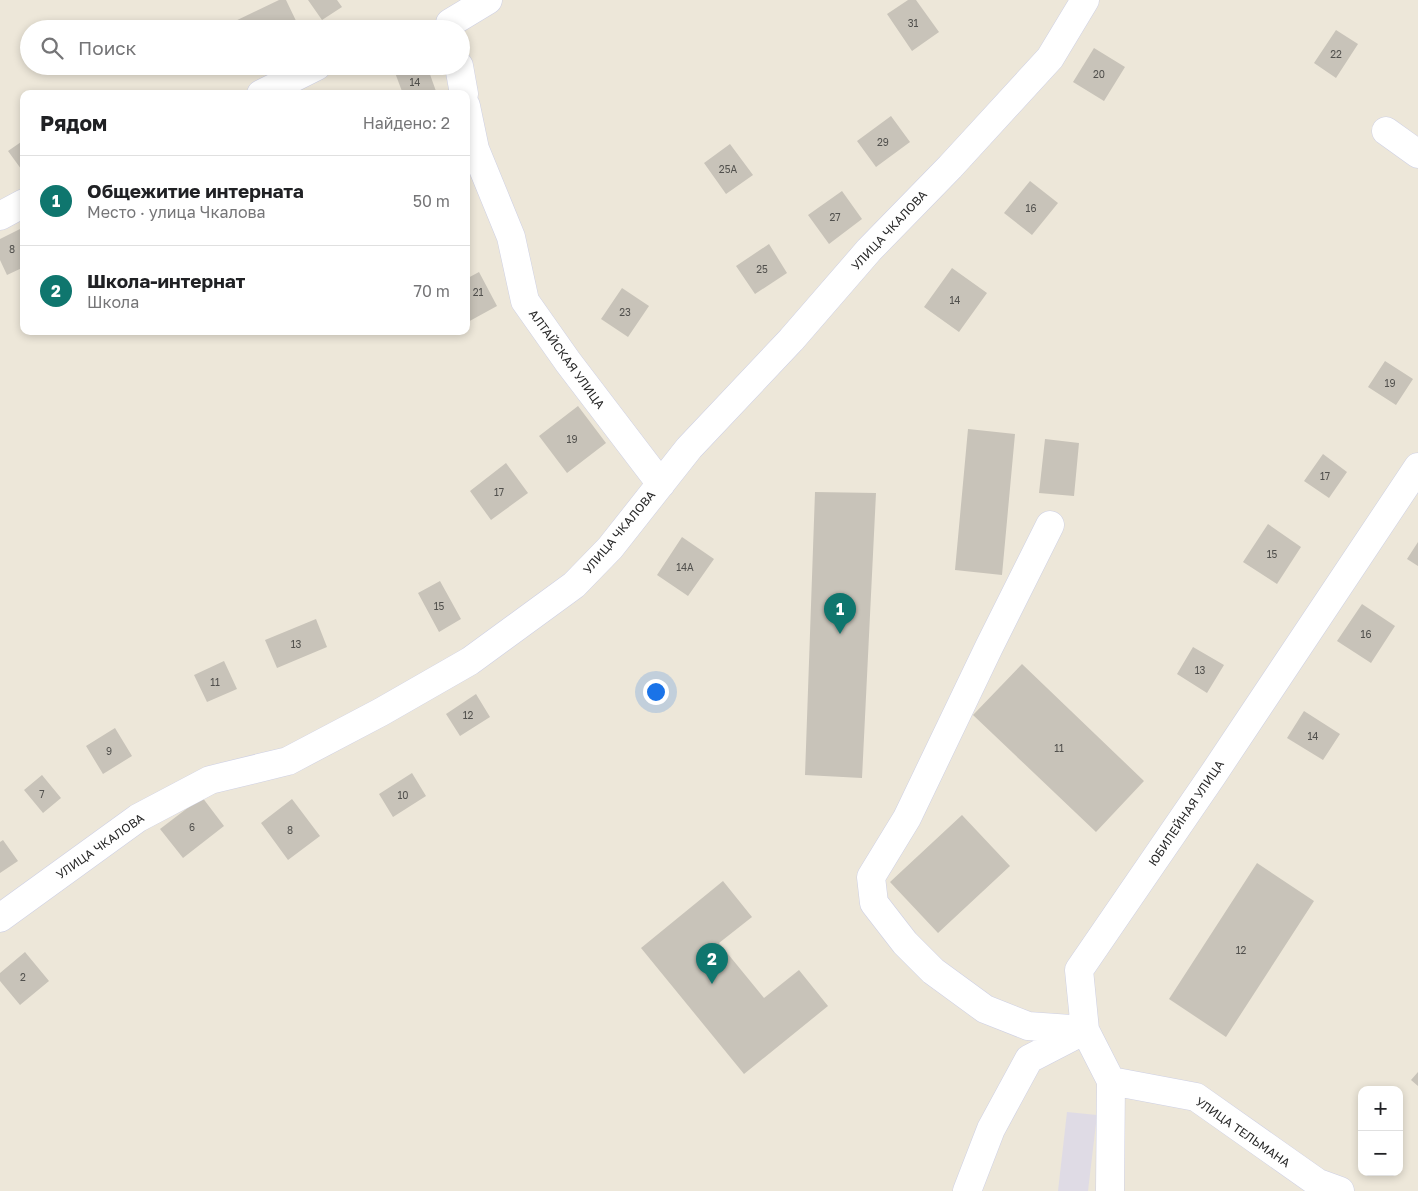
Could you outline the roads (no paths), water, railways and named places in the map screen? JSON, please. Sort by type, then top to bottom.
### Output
[{"type":"street","points":[[455,20],[488,0]]},
{"type":"street","name":"УЛИЦА ЧКАЛОВА","points":[[0,918],[138,818],[210,780],[288,761],[381,712],[470,661],[574,585],[610,548],[689,448],[791,340],[869,250],[950,167],[1050,58],[1085,0]]},
{"type":"street","points":[[269,90],[299,75]]},
{"type":"street","points":[[461,75],[463,90]]},
{"type":"street","name":"АЛТАЙСКАЯ УЛИЦА","points":[[470,125],[475,149],[511,237],[525,301],[568,362],[661,484]]},
{"type":"street","points":[[1386,131],[1418,154]]},
{"type":"street","points":[[0,216],[20,205]]},
{"type":"street","name":"ЮБИЛЕЙНАЯ УЛИЦА","points":[[1110,1191],[1111,1081],[1084,1030],[1079,970],[1218,768],[1418,467]]},
{"type":"street","points":[[1050,525],[988,647],[907,818],[871,877],[874,903],[905,943],[933,971],[985,1009],[1028,1026],[1084,1030]]},
{"type":"street","points":[[967,1191],[991,1129],[1029,1059],[1084,1030]]},
{"type":"street","name":"УЛИЦА ТЕЛЬМАНА","points":[[1111,1081],[1196,1097],[1318,1183],[1340,1191]]},
{"type":"place","name":"Общежитие интерната","points":[[840,634]]},
{"type":"place","name":"Школа-интернат","points":[[712,984]]}]
